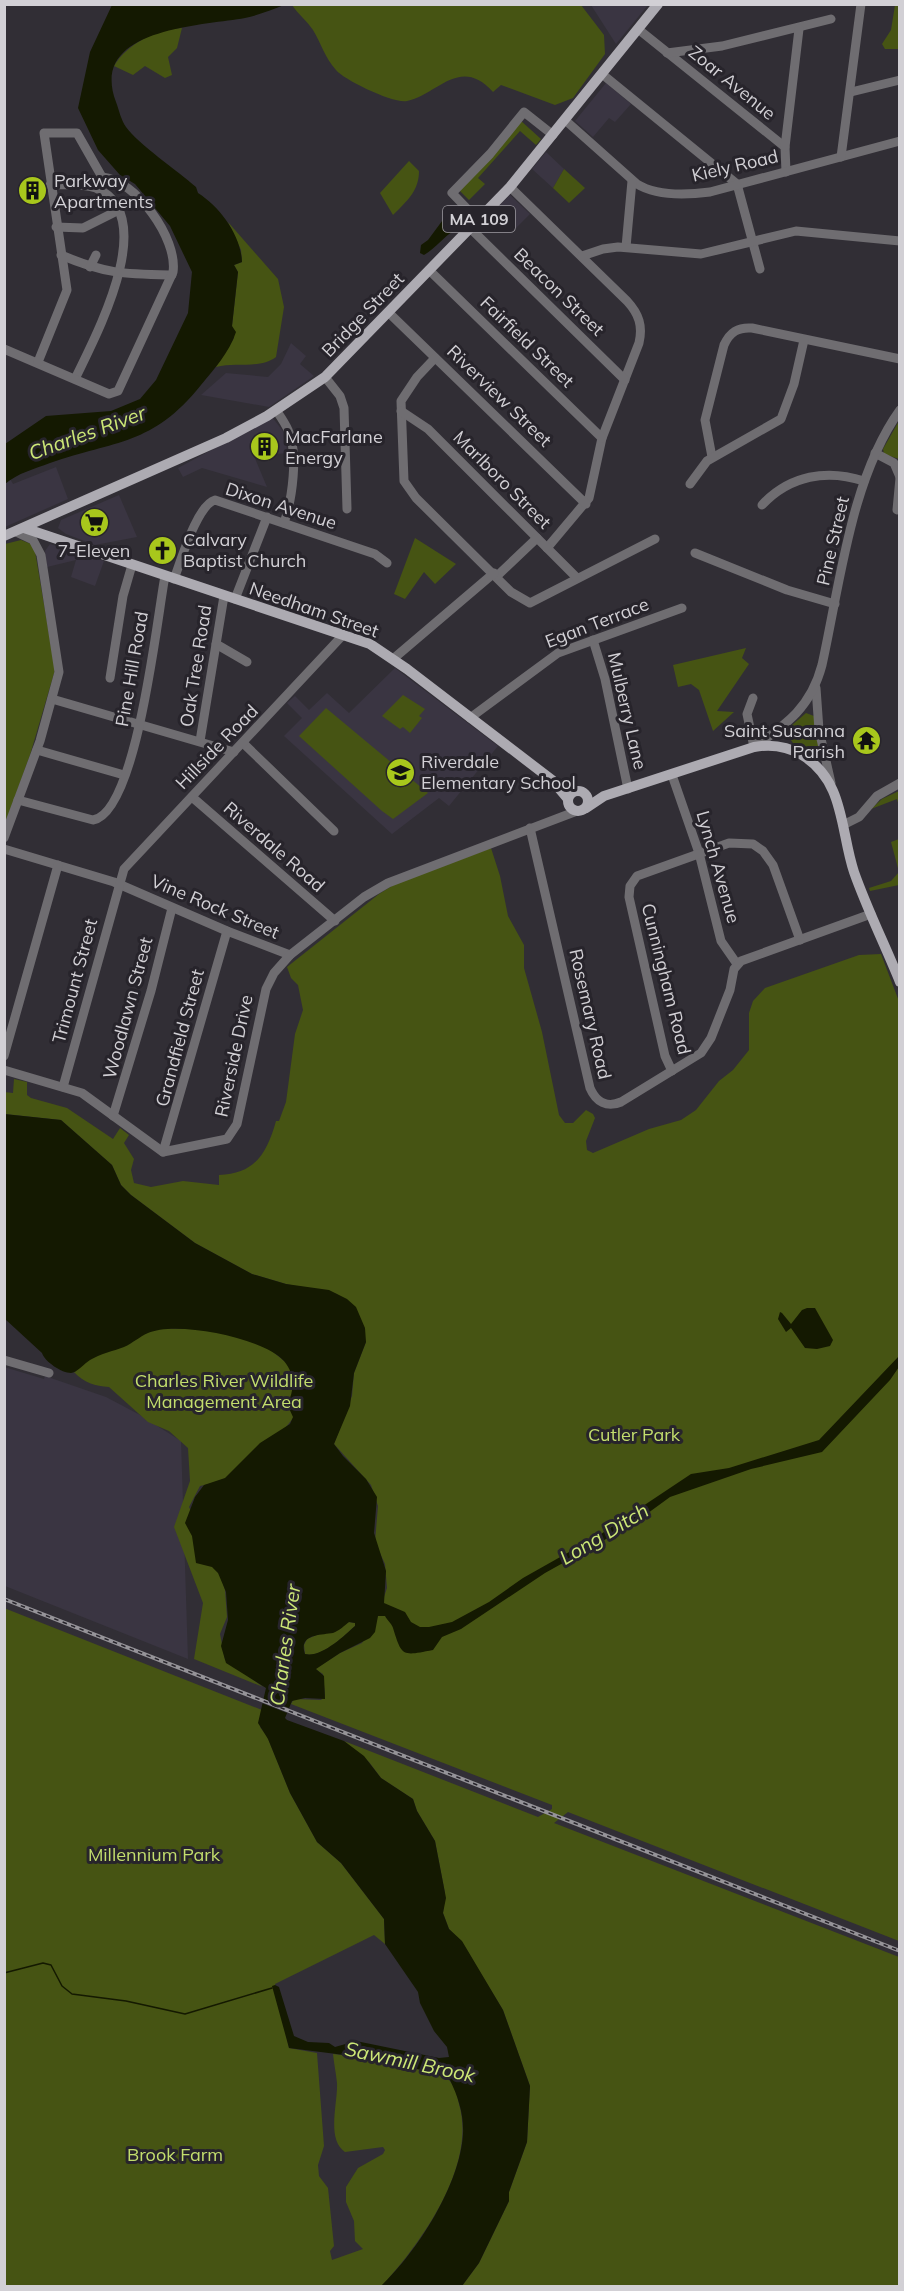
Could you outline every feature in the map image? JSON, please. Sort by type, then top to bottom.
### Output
[{"type":"main road","name":"Bridge Street","points":[[4,536],[226,438],[276,410],[325,377],[510,187],[658,4]]},
{"type":"main road","points":[[48,518],[56,534],[68,543]]},
{"type":"main road","name":"Needham Street","points":[[20,530],[68,543],[370,644],[393,659],[577,801]]},
{"type":"main road","points":[[577,801],[628,789],[754,747],[788,748],[804,756],[831,783],[854,869],[871,914],[895,958],[900,982]]},
{"type":"street","points":[[841,157],[861,4]]},
{"type":"street","points":[[667,53],[722,46],[799,29],[831,19]]},
{"type":"street","name":"Zoar Avenue","points":[[638,29],[786,147]]},
{"type":"street","points":[[786,172],[786,147],[799,29]]},
{"type":"street","points":[[602,74],[737,184],[760,269]]},
{"type":"street","points":[[850,92],[900,80]]},
{"type":"street","points":[[478,220],[453,193],[525,111],[553,135]]},
{"type":"street","name":"Kiely Road","points":[[565,120],[632,181],[652,191],[693,194],[900,141]]},
{"type":"street","points":[[38,362],[67,290],[44,133],[77,133],[102,177],[99,189]]},
{"type":"street","points":[[4,349],[109,394],[118,391],[172,275],[174,263],[170,246],[152,213],[139,196],[119,180],[102,177]]},
{"type":"street","points":[[626,248],[632,181]]},
{"type":"street","points":[[50,185],[89,186],[99,189],[113,200],[123,217],[123,239],[118,274],[105,313],[75,379]]},
{"type":"street","points":[[510,187],[627,301],[638,315],[641,336],[602,438],[591,492],[586,504],[547,548]]},
{"type":"street","points":[[56,227],[82,228],[119,210]]},
{"type":"street","name":"Beacon Street","points":[[470,228],[625,380]]},
{"type":"street","points":[[582,256],[603,249],[626,248],[701,254],[753,240],[805,231],[900,241]]},
{"type":"street","points":[[62,255],[90,267],[118,274],[172,275]]},
{"type":"street","points":[[90,267],[96,255]]},
{"type":"street","name":"Fairfield Street","points":[[429,270],[602,438]]},
{"type":"street","name":"Riverview Street","points":[[388,312],[586,504]]},
{"type":"street","points":[[712,457],[705,420],[724,345],[729,335],[744,327],[900,359]]},
{"type":"street","points":[[690,484],[712,457],[781,419],[794,384],[804,340]]},
{"type":"street","points":[[435,358],[404,394],[401,411],[406,485],[511,592],[530,603],[655,538]]},
{"type":"street","points":[[325,377],[340,396],[344,408],[347,509]]},
{"type":"street","points":[[276,410],[288,430],[291,443],[293,488],[284,524]]},
{"type":"street","name":"Pine Street","points":[[831,783],[819,724],[816,686],[864,481],[875,453],[900,410]]},
{"type":"street","name":"Marlboro Street","points":[[401,411],[428,429],[577,578]]},
{"type":"street","points":[[875,453],[896,465],[900,477],[897,510]]},
{"type":"street","points":[[762,505],[776,493],[813,475],[836,475],[864,481]]},
{"type":"street","name":"Dixon Avenue","points":[[169,577],[199,515],[208,502],[215,500],[375,554],[387,563]]},
{"type":"street","points":[[235,599],[267,518]]},
{"type":"street","points":[[4,838],[37,750],[60,665],[42,558],[35,541],[20,530]]},
{"type":"street","points":[[393,659],[496,575],[537,538]]},
{"type":"street","points":[[42,558],[45,547],[54,539]]},
{"type":"street","points":[[694,553],[787,590],[835,604]]},
{"type":"street","points":[[110,678],[123,596],[132,565]]},
{"type":"street","name":"Pine Hill Road","points":[[18,800],[97,820],[115,800],[140,724],[169,577]]},
{"type":"street","name":"Oak Tree Road","points":[[200,741],[224,596]]},
{"type":"street","name":"Egan Terrace","points":[[470,718],[552,656],[682,608]]},
{"type":"street","name":"Hillside Road","points":[[118,884],[126,866],[343,635]]},
{"type":"street","name":"Mulberry Lane","points":[[593,640],[628,789]]},
{"type":"street","points":[[216,644],[247,662]]},
{"type":"street","name":"Pine Street","points":[[774,746],[816,686]]},
{"type":"street","points":[[753,698],[747,714],[754,747]]},
{"type":"street","points":[[52,699],[200,741],[234,753]]},
{"type":"street","name":"Pine Street","points":[[754,747],[791,720]]},
{"type":"street","points":[[243,743],[334,831]]},
{"type":"street","points":[[37,750],[124,775]]},
{"type":"street","name":"Lynch Avenue","points":[[672,775],[699,853],[722,941],[737,964]]},
{"type":"street","points":[[843,825],[859,817],[877,796],[900,783]]},
{"type":"street","name":"Riverdale Road","points":[[192,797],[335,921]]},
{"type":"street","name":"Vine Rock Street","points":[[4,849],[118,884],[227,931],[290,955],[388,883],[562,815],[577,801]]},
{"type":"street","name":"Rosemary Road","points":[[530,828],[593,1095],[603,1103],[617,1104],[695,1059],[704,1050],[730,990],[737,964]]},
{"type":"street","name":"Cunningham Road","points":[[672,1071],[665,1056],[629,890],[634,879],[644,871],[699,853],[737,842],[749,843],[763,851],[775,869],[800,940]]},
{"type":"street","points":[[4,1056],[58,865]]},
{"type":"street","name":"Trimount Street","points":[[63,1087],[118,884]]},
{"type":"street","name":"Woodlawn Street","points":[[113,1116],[151,992],[172,908]]},
{"type":"street","points":[[737,964],[871,914]]},
{"type":"street","name":"Grandfield Street","points":[[163,1152],[227,931]]},
{"type":"street","name":"Riverside Drive","points":[[163,1152],[218,1142],[232,1134],[266,988],[276,970],[290,955]]},
{"type":"street","points":[[4,1070],[82,1093],[163,1152]]},
{"type":"street","points":[[4,1360],[49,1373]]},
{"type":"shaded area","points":[[591,5],[648,5],[616,44]]},
{"type":"shaded area","points":[[606,83],[631,104],[615,122],[609,118],[593,137],[575,121]]},
{"type":"shaded area","points":[[546,152],[564,169],[553,188],[532,169]]},
{"type":"shaded area","points":[[510,195],[530,214],[513,231],[493,212]]},
{"type":"shaded area","points":[[291,343],[306,356],[300,364],[314,376],[269,407],[201,395],[226,373],[268,377],[281,364]]},
{"type":"shaded area","points":[[272,417],[286,435],[287,453],[254,456],[267,487],[202,468],[183,477],[178,468]]},
{"type":"shaded area","points":[[56,467],[68,499],[5,527],[5,484],[10,479],[13,484]]},
{"type":"shaded area","points":[[119,495],[137,537],[95,545],[66,534],[58,528],[61,520]]},
{"type":"shaded area","points":[[50,544],[104,561],[95,586],[71,577],[76,560],[47,567],[45,551]]},
{"type":"shaded area","name":"Riverdale Elementary School","points":[[395,668],[498,746],[449,806],[439,798],[392,834],[284,736],[302,718],[287,703],[295,696],[309,710],[327,693],[349,713]]},
{"type":"shaded area","points":[[4,1367],[44,1379],[45,1376],[106,1397],[181,1441],[188,1659],[5,1586]]},
{"type":"green space","points":[[292,5],[581,5],[604,35],[605,54],[573,98],[555,105],[501,85],[493,92],[481,82],[470,77],[449,80],[418,97],[401,101],[370,90],[336,70],[313,30]]},
{"type":"green space","points":[[895,5],[899,5],[899,49],[885,49],[882,44],[891,30]]},
{"type":"green space","points":[[182,28],[177,48],[168,57],[172,75],[165,78],[145,66],[133,75],[114,66],[127,51],[143,39]]},
{"type":"green space","points":[[520,120],[541,139],[536,145],[520,131],[478,178],[485,184],[469,200],[458,189]]},
{"type":"green space","points":[[409,161],[419,171],[417,184],[411,195],[393,215],[380,193]]},
{"type":"green space","points":[[564,169],[585,188],[569,203],[553,188]]},
{"type":"green space","points":[[228,222],[278,279],[284,307],[276,357],[263,363],[216,367],[234,338],[232,326],[238,272],[234,265],[242,262],[241,250]]},
{"type":"green space","points":[[899,421],[899,459],[884,454],[883,449]]},
{"type":"green space","points":[[415,538],[456,564],[435,584],[424,572],[405,599],[394,594]]},
{"type":"green space","points":[[21,540],[31,544],[35,551],[55,670],[30,755],[5,824],[5,544]]},
{"type":"green space","points":[[746,648],[742,658],[749,664],[717,711],[734,712],[713,731],[699,690],[691,684],[678,687],[673,665]]},
{"type":"green space","points":[[403,695],[425,709],[419,716],[422,718],[410,733],[382,716]]},
{"type":"green space","points":[[326,708],[428,793],[393,819],[382,811],[299,736]]},
{"type":"green space","points":[[806,713],[814,716],[820,758],[816,759],[793,743],[788,736],[791,726]]},
{"type":"green space","points":[[899,791],[899,806],[897,799],[871,809],[882,799]]},
{"type":"green space","points":[[899,839],[899,872],[891,842]]},
{"type":"green space","name":"Cutler Park","points":[[491,848],[500,876],[508,916],[524,945],[524,968],[542,1032],[559,1115],[565,1123],[573,1123],[586,1110],[593,1114],[595,1118],[586,1141],[587,1150],[593,1153],[649,1129],[681,1120],[696,1110],[719,1081],[733,1070],[749,1050],[749,1013],[753,1001],[765,988],[859,955],[881,954],[900,1004],[899,1941],[568,1812],[554,1823],[899,1957],[899,2286],[462,2286],[479,2263],[509,2201],[509,2192],[527,2142],[530,2086],[503,2010],[461,1941],[449,1929],[443,1913],[445,1893],[435,1841],[417,1811],[413,1799],[381,1778],[369,1762],[344,1741],[538,1817],[552,1809],[552,1805],[291,1704],[294,1699],[321,1700],[325,1696],[323,1674],[315,1669],[340,1653],[362,1643],[376,1621],[387,1588],[385,1564],[375,1542],[378,1506],[371,1485],[334,1444],[352,1396],[354,1373],[366,1342],[337,1294],[286,1284],[252,1274],[195,1243],[131,1195],[121,1185],[112,1165],[61,1120],[5,1114],[4,1092],[13,1093],[14,1079],[27,1082],[27,1095],[31,1098],[67,1108],[113,1139],[120,1128],[129,1135],[124,1143],[134,1159],[131,1170],[134,1183],[151,1187],[183,1181],[219,1185],[219,1175],[242,1171],[258,1160],[264,1152],[276,1121],[279,1121],[286,1102],[295,1034],[303,1010],[298,985],[291,978],[287,967],[379,894],[395,884]]},
{"type":"green space","points":[[899,872],[899,885],[870,891],[869,888],[891,881]]},
{"type":"green space","name":"Charles River Wildlife Management Area","points":[[143,1328],[246,1330],[294,1369],[294,1417],[256,1464],[218,1482],[200,1486],[189,1507],[219,1570],[225,1590],[227,1617],[220,1634],[225,1660],[263,1687],[194,1659],[203,1603],[174,1527],[190,1481],[188,1448],[169,1431],[148,1422],[109,1387],[94,1385],[82,1379],[46,1345]]},
{"type":"green space","points":[[4,1608],[262,1710],[260,1727],[267,1736],[290,1793],[317,1842],[341,1863],[384,1919],[385,1944],[374,1935],[275,1984],[289,2048],[317,2053],[324,2146],[318,2165],[319,2176],[328,2188],[334,2246],[330,2251],[332,2260],[363,2249],[355,2241],[354,2221],[346,2202],[346,2187],[358,2168],[383,2154],[385,2150],[383,2147],[345,2152],[339,2146],[334,2130],[337,2083],[333,2054],[376,2059],[444,2076],[456,2092],[462,2128],[460,2153],[453,2177],[428,2226],[382,2286],[5,2286]]},
{"type":"green space","points":[[349,1622],[355,1623],[355,1626],[332,1646],[318,1653],[305,1654],[304,1645],[307,1639]]},
{"type":"water","name":"Charles River","points":[[112,5],[284,5],[245,18],[202,24],[154,35],[133,45],[118,59],[112,77],[116,102],[126,127],[196,187],[198,193],[214,206],[228,223],[238,242],[242,262],[234,265],[238,272],[232,326],[236,332],[216,367],[183,405],[166,420],[132,438],[32,469],[5,484],[5,444],[46,416],[111,411],[140,399],[156,380],[188,313],[192,272],[170,226],[135,184],[120,175],[98,150],[78,108],[90,52]]},
{"type":"water","points":[[445,217],[454,218],[455,230],[424,255],[420,253],[421,245],[428,240]]},
{"type":"water","points":[[4,1114],[61,1120],[112,1165],[121,1185],[131,1195],[195,1243],[252,1274],[286,1284],[329,1290],[347,1299],[356,1307],[365,1328],[366,1342],[354,1373],[350,1406],[334,1444],[366,1479],[377,1497],[374,1533],[386,1571],[384,1603],[405,1612],[411,1622],[420,1627],[452,1622],[489,1602],[523,1578],[601,1534],[691,1474],[729,1468],[819,1440],[899,1356],[899,1367],[890,1380],[822,1452],[751,1469],[670,1497],[633,1524],[545,1573],[461,1629],[442,1637],[433,1650],[405,1652],[401,1649],[392,1626],[385,1616],[378,1616],[375,1632],[370,1638],[340,1653],[316,1669],[324,1676],[325,1699],[305,1698],[292,1701],[285,1718],[287,1720],[344,1741],[364,1756],[381,1778],[413,1799],[417,1811],[435,1841],[446,1898],[443,1913],[449,1929],[462,1941],[503,2010],[530,2086],[527,2142],[509,2192],[509,2201],[479,2263],[462,2286],[381,2286],[409,2255],[422,2236],[445,2196],[454,2174],[460,2154],[463,2120],[450,2080],[434,2073],[376,2059],[289,2048],[272,1986],[279,1987],[294,2036],[308,2042],[329,2043],[335,2047],[356,2041],[439,2058],[449,2057],[447,2047],[434,2031],[420,2003],[418,1992],[385,1944],[384,1919],[341,1863],[317,1842],[290,1793],[268,1739],[258,1723],[266,1688],[226,1663],[221,1646],[228,1620],[226,1592],[218,1573],[212,1567],[196,1563],[192,1536],[185,1523],[195,1497],[204,1485],[225,1478],[260,1443],[290,1424],[293,1417],[287,1404],[292,1388],[292,1377],[288,1366],[274,1353],[258,1345],[219,1334],[178,1329],[148,1333],[124,1347],[88,1361],[73,1373],[67,1373],[50,1363],[5,1319]],"holes":[[[349,1622],[355,1623],[355,1626],[325,1650],[305,1654],[304,1647],[308,1639],[333,1633]]]},
{"type":"water","points":[[815,1308],[833,1340],[830,1346],[817,1349],[805,1348],[791,1328],[786,1332],[778,1319],[780,1312],[791,1324],[802,1310]]},
{"type":"pier","points":[[261,1698],[289,1708],[287,1713],[259,1702]]},
{"type":"waterway","name":"Sawmill Brook","points":[[4,1973],[43,1963],[51,1965],[62,1986],[72,1994],[126,2001],[185,2014],[272,1988]]},
{"type":"railway","points":[[4,1599],[900,1951]]},
{"type":"place","name":"Parkway Apartments","points":[[33,191]]},
{"type":"place","name":"MacFarlane Energy","points":[[264,447]]},
{"type":"place","name":"7-Eleven","points":[[94,522]]},
{"type":"place","name":"Calvary Baptist Church","points":[[162,550]]},
{"type":"place","name":"Saint Susanna Parish","points":[[866,741]]},
{"type":"place","name":"Riverdale Elementary School","points":[[400,772]]},
{"type":"water label","name":"Long Ditch","points":[[604,1534]]},
{"type":"park label","name":"Millennium Park","points":[[154,1855]]},
{"type":"park label","name":"Brook Farm","points":[[175,2155]]}]
